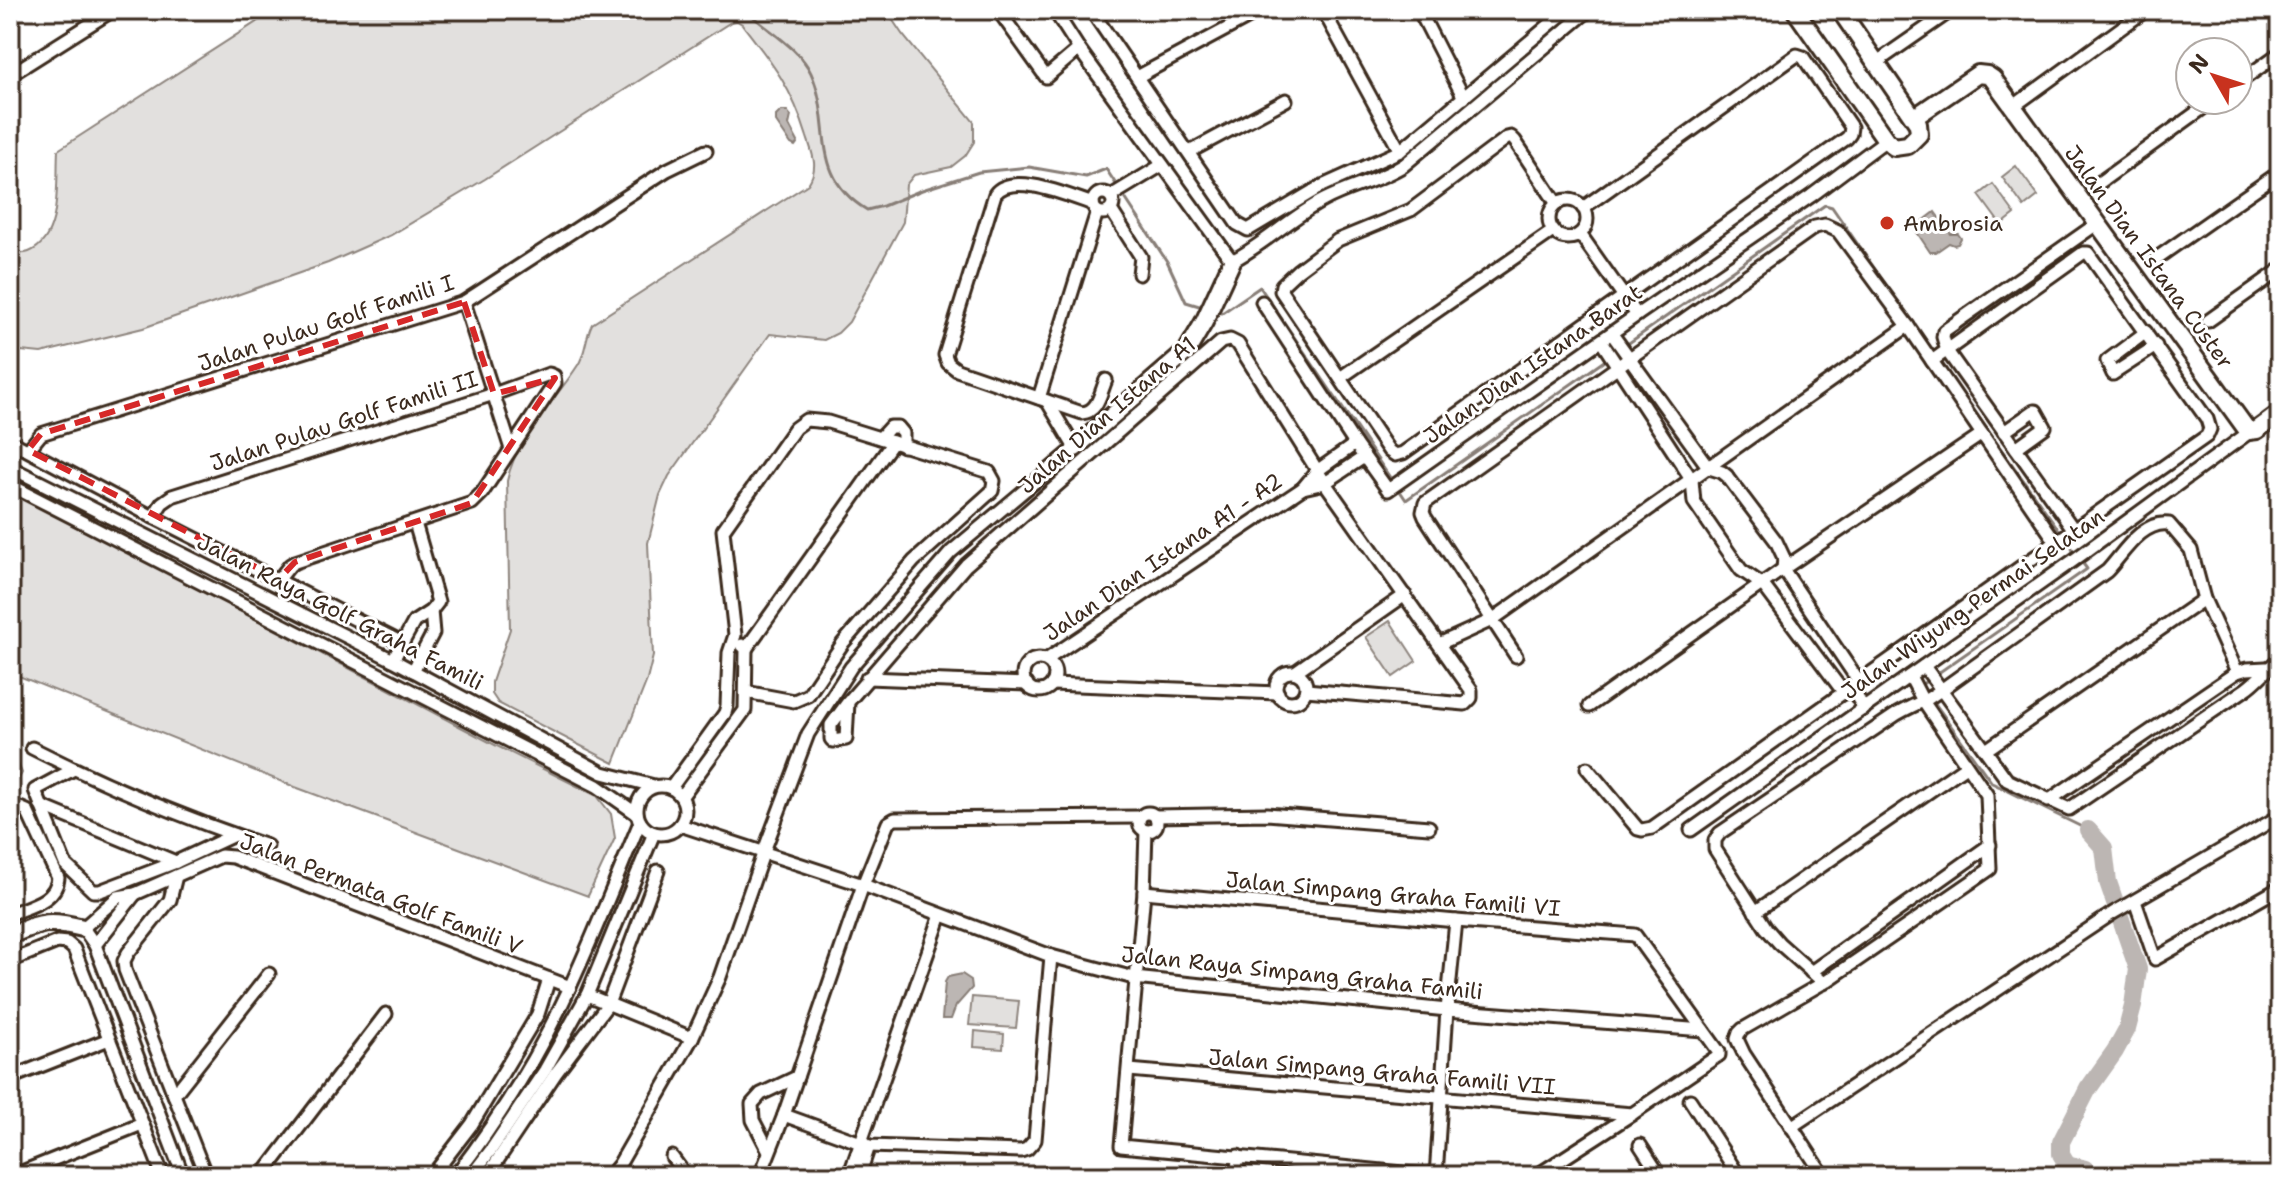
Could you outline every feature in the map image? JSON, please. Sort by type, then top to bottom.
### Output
[{"type":"street","points":[[10,75],[113,10]]},
{"type":"street","points":[[998,10],[1046,77],[1079,49]]},
{"type":"street","points":[[1054,10],[1232,261]]},
{"type":"street","points":[[1091,10],[1237,224],[1248,230],[1320,187],[1400,151],[1567,10]]},
{"type":"street","points":[[1137,77],[1262,10]]},
{"type":"street","points":[[1323,10],[1400,151]]},
{"type":"street","points":[[1419,10],[1464,98]]},
{"type":"street","points":[[610,1176],[692,1038],[720,977],[808,734],[851,667],[951,552],[1179,360],[1204,322],[1232,261],[1328,198],[1386,176],[1404,165],[1589,10]]},
{"type":"street","points":[[1795,10],[1890,145],[1897,148],[1913,142],[1920,129],[1915,117],[1840,10]]},
{"type":"street","points":[[1877,62],[1952,10]]},
{"type":"street","points":[[2014,106],[2146,10]]},
{"type":"street","points":[[2254,72],[2280,53]]},
{"type":"street","points":[[1557,204],[1515,141],[1507,138],[1411,210],[1338,240],[1282,285],[1281,291],[1389,451],[1395,455],[1403,453],[1847,138],[1851,127],[1803,57],[1797,55],[1583,208]]},
{"type":"street","name":"Jalan Dian Istana Custer","points":[[1915,117],[1978,74],[1993,79],[2236,415],[2251,431]]},
{"type":"street","points":[[1189,152],[1286,100]]},
{"type":"street","name":"Jalan Dian Istana Custer","points":[[2099,183],[2192,116]]},
{"type":"street","name":"Jalan Dian Istana Barat","points":[[1262,302],[1388,490],[1614,337],[1637,315],[1811,196],[1886,140]]},
{"type":"street","name":"Jalan Pulau Golf Famili I","points":[[28,450],[41,434],[464,302],[667,170],[706,151]]},
{"type":"street","points":[[1112,195],[1162,165]]},
{"type":"street","name":"Jalan Dian Istana Custer","points":[[2157,258],[2280,172]]},
{"type":"street","points":[[1106,380],[1095,407],[1089,413],[1082,413],[957,370],[948,363],[945,355],[998,189],[1015,184],[1029,185],[1095,208],[1102,214],[1111,210],[1112,195]]},
{"type":"street","points":[[1075,448],[1043,400],[1097,195],[1112,195]]},
{"type":"street","points":[[1571,201],[1583,208],[1587,222],[1580,234],[1566,238],[1553,231],[1550,217],[1557,204],[1571,201]]},
{"type":"street","points":[[1111,210],[1141,257],[1139,274]]},
{"type":"street","points":[[2066,536],[1982,434],[1940,356],[1944,331],[2098,223]]},
{"type":"street","points":[[1516,656],[1425,517],[1425,503],[1815,227],[1825,225],[1838,231],[1908,326],[1940,356],[2004,432],[2066,536]]},
{"type":"street","points":[[1340,378],[1553,231]]},
{"type":"street","points":[[1580,234],[1637,315]]},
{"type":"street","name":"Jalan Dian Istana Custer","points":[[1940,356],[2085,252],[2091,255],[2156,346],[2207,419],[2209,433],[2066,536]]},
{"type":"street","name":"Jalan Dian Istana Custer","points":[[2208,321],[2280,270]]},
{"type":"street","points":[[279,579],[295,562],[472,503],[482,493],[511,449],[464,302]]},
{"type":"street","points":[[1439,644],[1492,620],[1908,326]]},
{"type":"street","points":[[2146,332],[2107,362],[2113,374],[2156,346]]},
{"type":"street","points":[[1614,337],[1709,468],[1727,476],[1776,541],[1784,558],[1783,569],[1864,709]]},
{"type":"street","name":"Jalan Dian Istana A1","points":[[848,702],[966,565],[1221,342],[1230,340],[1238,344],[1325,483],[1471,690],[1471,698],[1465,704],[1306,690]]},
{"type":"street","points":[[1602,344],[1692,480],[1694,502],[1741,570],[1763,585],[1852,688]]},
{"type":"street","name":"Jalan Pulau Golf Famili II","points":[[153,517],[162,503],[172,496],[549,374],[554,376],[555,383],[511,449]]},
{"type":"street","points":[[2004,432],[2036,411],[2045,427],[2016,448]]},
{"type":"street","name":"Jalan Wiyung Permai Selatan","points":[[1691,830],[1910,676],[1926,668],[2280,413]]},
{"type":"street","points":[[671,788],[725,713],[729,653],[735,635],[723,530],[799,424],[806,420],[828,422],[880,438],[890,427],[898,427],[903,433],[898,444],[746,649],[745,710],[682,796]]},
{"type":"street","points":[[1589,706],[1982,434]]},
{"type":"street","points":[[10,441],[402,643]]},
{"type":"street","points":[[746,692],[794,701],[808,695],[843,643],[893,583],[992,491],[994,481],[989,472],[898,444]]},
{"type":"street","name":"Jalan Dian Istana A1 - A2","points":[[1046,660],[1303,488],[1317,471],[1355,444]]},
{"type":"street","name":"Jalan Dian Istana A1 - A2","points":[[1303,488],[1325,483],[1364,457]]},
{"type":"street","name":"Jalan Raya Golf Graha Famili","points":[[10,467],[393,660],[603,773],[654,786]]},
{"type":"street","name":"Jalan Raya Golf Graha Famili","points":[[10,485],[597,786],[638,818]]},
{"type":"street","points":[[393,660],[414,622],[431,611],[438,602],[415,523]]},
{"type":"street","points":[[1825,982],[1779,943],[1755,912],[1715,849],[1717,836],[1897,714],[1924,701],[2107,571],[2125,548],[2155,525],[2169,524],[2191,550],[2204,599],[2237,672]]},
{"type":"street","points":[[1587,768],[1638,829],[1647,830],[2066,536]]},
{"type":"street","points":[[1295,672],[1304,679],[1306,690],[1298,700],[1281,698],[1276,687],[1284,673],[1295,672],[1405,595]]},
{"type":"street","points":[[1986,750],[2204,599]]},
{"type":"street","points":[[413,671],[433,633],[431,611]]},
{"type":"street","points":[[735,635],[746,649]]},
{"type":"street","points":[[729,653],[746,649]]},
{"type":"street","points":[[1052,684],[1054,668],[1046,660],[1039,659],[1027,665],[1024,678],[1027,684],[1042,690],[1052,684],[1278,693]]},
{"type":"street","points":[[1926,668],[2007,780],[2071,809],[2246,689],[2266,668],[2280,659]]},
{"type":"street","points":[[2048,801],[2237,672],[2266,668]]},
{"type":"street","points":[[1824,1176],[1744,1054],[1737,1039],[1739,1033],[1825,982],[1990,870],[1987,795],[1910,676]]},
{"type":"street","points":[[867,678],[1027,684]]},
{"type":"street","points":[[32,748],[74,769],[267,846]]},
{"type":"street","points":[[1755,912],[1966,766]]},
{"type":"street","points":[[74,769],[35,790],[65,864],[93,891],[100,912]]},
{"type":"street","points":[[455,1176],[484,1138],[540,1046],[570,987],[638,818],[637,807],[643,794],[654,786],[671,788],[682,796],[685,811],[680,825],[668,833],[648,831],[638,818]]},
{"type":"street","points":[[41,806],[176,862]]},
{"type":"street","points":[[10,812],[20,808],[27,811],[58,883],[49,897],[10,914]]},
{"type":"street","points":[[1155,816],[1156,827],[1152,831],[1141,828],[1138,823],[1145,813],[1155,816],[1267,814],[1429,827]]},
{"type":"street","points":[[1791,1127],[2113,913],[2280,816]]},
{"type":"street","points":[[760,1176],[888,823],[895,819],[1140,817]]},
{"type":"street","name":"Jalan Raya Simpang Graha Famili","points":[[680,825],[863,885],[1051,956],[1134,978],[1447,1010],[1703,1030]]},
{"type":"street","points":[[1146,831],[1144,892],[1120,1144],[1123,1148],[1436,1176],[1456,921]]},
{"type":"street","points":[[471,1176],[545,1070],[587,995],[654,833]]},
{"type":"street","points":[[93,891],[109,888],[176,862],[234,835]]},
{"type":"street","points":[[1811,972],[1990,845]]},
{"type":"street","name":"Jalan Permata Golf Famili V","points":[[83,928],[118,897],[135,894],[221,856],[233,857],[570,987]]},
{"type":"street","points":[[487,1176],[556,1073],[608,1004],[658,871]]},
{"type":"street","points":[[176,876],[170,900],[124,961],[206,1176]]},
{"type":"street","points":[[2130,903],[2155,959],[2280,888]]},
{"type":"street","name":"Jalan Simpang Graha Famili VI","points":[[1144,892],[1456,921],[1631,933],[1637,937],[1703,1030]]},
{"type":"street","name":"Jalan Permata Golf Famili V","points":[[95,945],[135,894]]},
{"type":"street","points":[[849,1176],[864,1145],[941,915]]},
{"type":"street","points":[[10,935],[43,922],[83,928],[95,945],[183,1176]]},
{"type":"street","points":[[10,961],[57,942],[67,943],[74,949],[163,1176]]},
{"type":"street","points":[[784,1115],[864,1145],[1021,1151],[1032,1145],[1035,1140],[1051,956]]},
{"type":"street","points":[[174,1095],[269,974]]},
{"type":"street","points":[[432,1176],[472,1124],[538,1014],[549,979]]},
{"type":"street","points":[[587,995],[692,1038]]},
{"type":"street","points":[[262,1176],[386,1014]]},
{"type":"street","points":[[1536,1176],[1719,1056],[1703,1030]]},
{"type":"street","points":[[10,1078],[109,1039]]},
{"type":"street","name":"Jalan Simpang Graha Famili VII","points":[[1129,1070],[1632,1114]]},
{"type":"street","points":[[769,1151],[753,1120],[752,1104],[761,1094],[797,1077]]},
{"type":"street","points":[[1690,1100],[1739,1176]]},
{"type":"street","points":[[12,1176],[142,1124]]},
{"type":"street","points":[[859,1176],[864,1145]]},
{"type":"street","points":[[1640,1145],[1660,1176]]},
{"type":"street","points":[[1237,1176],[1238,1156]]},
{"type":"street","points":[[672,1157],[686,1176]]},
{"type":"highlighted area","points":[[464,302],[494,394],[555,378],[472,503],[295,562],[279,579],[28,450],[41,434]]},
{"type":"shaded area","points":[[275,10],[886,10],[974,122],[974,142],[965,156],[951,167],[914,175],[906,185],[903,222],[849,322],[838,333],[824,340],[770,334],[669,476],[660,495],[648,543],[653,656],[647,680],[614,763],[498,703],[492,694],[492,682],[510,629],[507,481],[527,434],[581,360],[592,324],[808,184],[814,161],[795,104],[772,64],[742,24],[731,22],[485,179],[391,235],[328,263],[143,328],[41,353],[21,351],[10,346],[10,253],[29,252],[48,235],[56,207],[58,150]]},
{"type":"shaded area","points":[[781,111],[787,111],[791,116],[789,125],[798,142],[795,146],[776,122],[776,116]]},
{"type":"shaded area","points":[[2016,166],[2038,196],[2024,207],[2002,177]]},
{"type":"shaded area","points":[[1993,184],[2015,214],[2001,225],[1979,195]]},
{"type":"shaded area","points":[[1935,212],[1951,234],[1958,234],[1961,238],[1958,244],[1949,243],[1936,252],[1930,252],[1914,228]]},
{"type":"shaded area","points":[[10,490],[597,796],[611,814],[615,838],[588,896],[295,787],[19,676],[10,678]]},
{"type":"shaded area","points":[[1390,621],[1416,661],[1393,677],[1366,637]]},
{"type":"shaded area","points":[[10,745],[22,773],[10,795]]},
{"type":"shaded area","points":[[962,974],[971,980],[972,988],[956,1006],[951,1019],[942,1019],[945,982],[948,977]]},
{"type":"shaded area","points":[[972,997],[1019,1001],[1016,1028],[969,1025]]},
{"type":"shaded area","points":[[975,1031],[1004,1034],[1003,1049],[974,1047]]},
{"type":"waterway","points":[[749,10],[806,64],[818,92],[829,165],[849,196],[867,210],[979,172],[1029,167],[1086,177],[1106,169],[1168,263],[1186,302],[1206,308]]},
{"type":"waterway","points":[[1626,345],[1825,205],[1832,207],[1901,307]]},
{"type":"waterway","points":[[1217,311],[1222,313],[1260,287],[1393,482]]},
{"type":"waterway","points":[[1398,488],[1406,500],[1607,359]]},
{"type":"waterway","points":[[1953,382],[2077,555]]},
{"type":"waterway","points":[[1928,695],[1921,685],[2087,569],[2081,561]]},
{"type":"waterway","points":[[1933,701],[1992,783],[2088,830]]},
{"type":"waterway","points":[[2088,830],[2104,848],[2108,882],[2138,969],[2127,1029],[2088,1089],[2061,1142],[2061,1154],[2067,1164],[2085,1169],[2093,1176]]},
{"type":"place","name":"Ambrosia","points":[[1887,223]]}]
